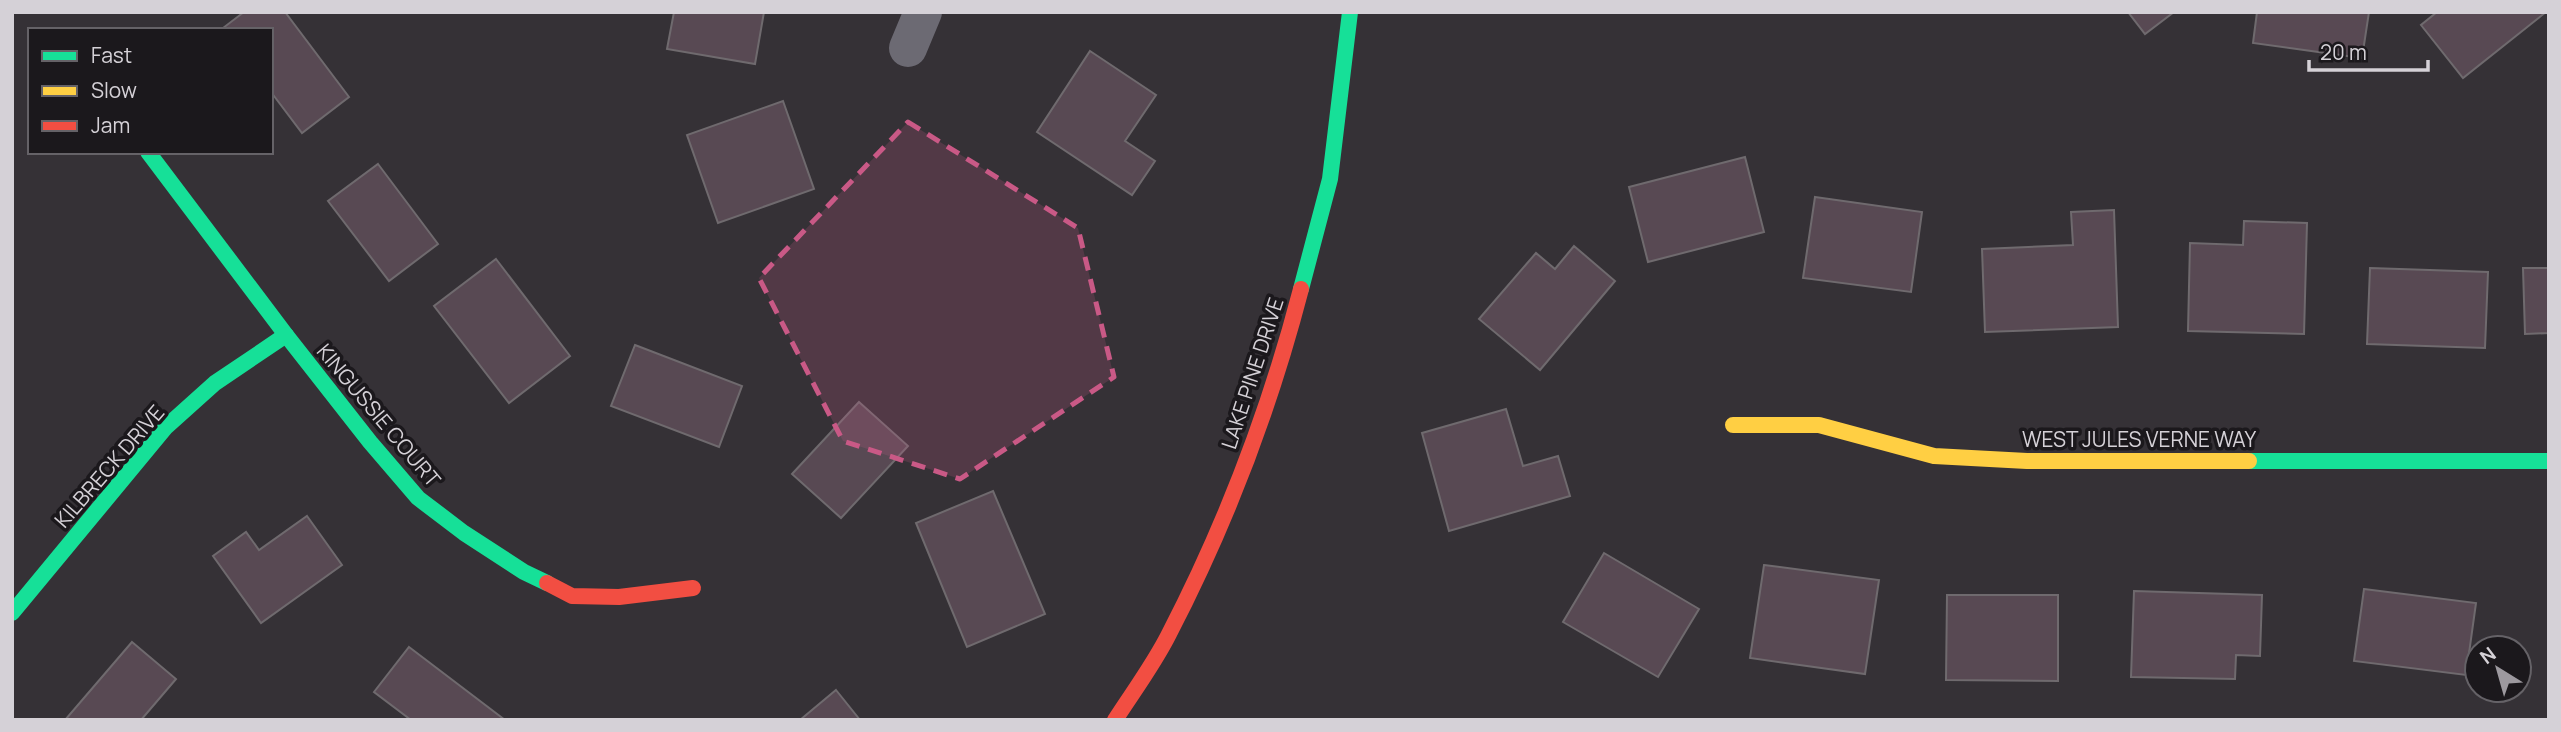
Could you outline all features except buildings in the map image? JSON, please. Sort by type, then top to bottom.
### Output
[{"type":"street","points":[[908,48],[923,12]]},
{"type":"street","name":"LAKE PINE DRIVE","points":[[1115,720],[1168,636],[1224,520],[1283,358],[1330,179],[1350,12]]},
{"type":"street","name":"KINGUSSIE COURT","points":[[150,154],[286,335],[418,498],[464,533],[524,572],[572,596],[619,597],[693,588]]},
{"type":"street","name":"KILBRECK DRIVE","points":[[12,613],[166,427],[215,383],[286,335]]},
{"type":"street","name":"WEST JULES VERNE WAY","points":[[1733,425],[1819,425],[1934,456],[2027,461],[2549,461]]},
{"type":"highlighted area","points":[[908,122],[1078,228],[1114,377],[960,479],[843,441],[759,278]]},
{"type":"traffic: fast","points":[[1301,289],[1330,179],[1350,12]]},
{"type":"traffic: fast","points":[[150,154],[286,335],[418,498],[464,533],[524,572],[547,583]]},
{"type":"traffic: fast","points":[[12,613],[166,427],[215,383],[286,335]]},
{"type":"traffic: fast","points":[[2249,461],[2549,461]]},
{"type":"traffic: slow","points":[[1733,425],[1819,425],[1934,456],[2027,461],[2249,461]]},
{"type":"traffic: jam","points":[[1115,720],[1163,645],[1228,508],[1261,421],[1301,289]]},
{"type":"traffic: jam","points":[[547,583],[572,596],[619,597],[693,588]]}]
